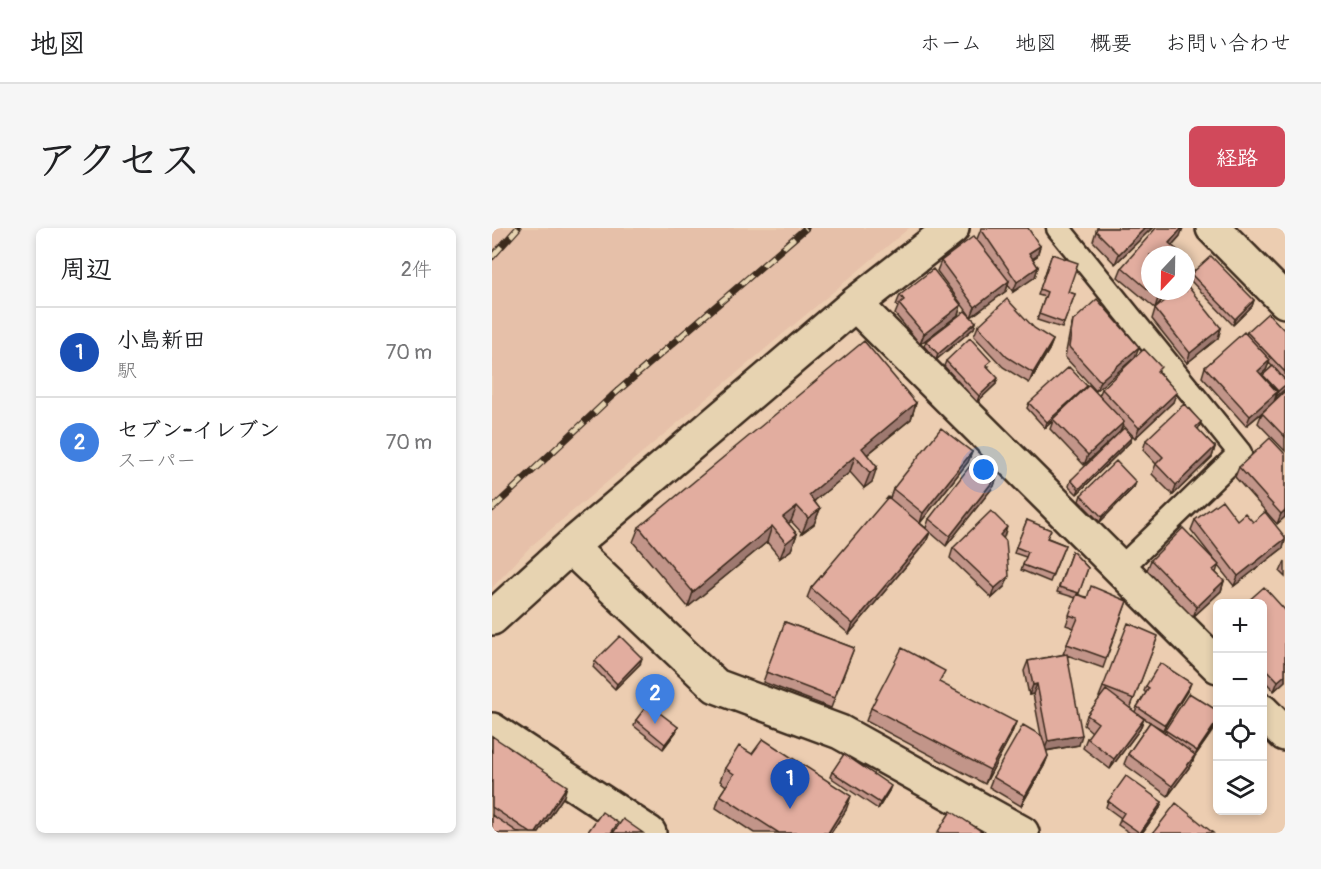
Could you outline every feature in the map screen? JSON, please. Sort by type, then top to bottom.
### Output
[{"type":"street","points":[[492,618],[570,547],[855,304],[952,228]]},
{"type":"street","points":[[1213,228],[1285,302]]},
{"type":"street","points":[[855,304],[1213,661]]},
{"type":"street","points":[[570,547],[716,686],[840,732],[1022,833]]},
{"type":"street","points":[[1267,715],[1285,734]]},
{"type":"street","points":[[492,730],[649,833]]},
{"type":"lane","points":[[1058,228],[1240,453],[1120,569]]},
{"type":"shaded area","points":[[492,228],[909,228],[530,547],[492,588]]},
{"type":"building","points":[[982,228],[1028,228],[1040,246],[1029,253],[1038,267],[1017,282]]},
{"type":"building","points":[[1097,228],[1145,228],[1119,254],[1096,231]]},
{"type":"building","points":[[1156,228],[1182,228],[1169,243],[1172,246],[1141,246],[1141,283],[1122,267]]},
{"type":"building","points":[[974,236],[1009,281],[975,307],[941,261]]},
{"type":"building","points":[[1052,254],[1078,263],[1068,292],[1075,294],[1064,323],[1039,314],[1047,292],[1040,289]]},
{"type":"building","points":[[1211,256],[1254,300],[1235,319],[1195,278],[1195,270]]},
{"type":"building","points":[[933,269],[961,305],[924,334],[899,304],[904,300],[900,295]]},
{"type":"building","points":[[1195,295],[1221,328],[1190,353],[1155,309],[1166,300],[1195,300]]},
{"type":"building","points":[[1007,299],[1034,328],[1053,340],[1033,373],[1007,357],[978,326]]},
{"type":"building","points":[[1097,299],[1139,347],[1100,381],[1069,347],[1073,321]]},
{"type":"building","points":[[965,311],[976,322],[938,354],[926,341]]},
{"type":"building","points":[[1268,313],[1285,331],[1285,372],[1247,332]]},
{"type":"building","points":[[1244,332],[1270,360],[1258,371],[1277,392],[1250,416],[1205,367]]},
{"type":"building","points":[[970,338],[991,361],[986,365],[998,378],[979,396],[946,361]]},
{"type":"building","points":[[864,341],[916,403],[862,448],[877,467],[870,473],[855,456],[809,495],[820,509],[808,518],[797,506],[783,517],[797,534],[786,543],[772,526],[693,592],[639,527]]},
{"type":"building","points":[[1144,349],[1161,367],[1157,371],[1177,392],[1139,428],[1102,389]]},
{"type":"building","points":[[1273,366],[1285,380],[1285,385],[1278,391],[1263,375]]},
{"type":"building","points":[[1069,367],[1087,386],[1047,422],[1029,403]]},
{"type":"building","points":[[1089,385],[1124,422],[1088,455],[1053,419]]},
{"type":"building","points":[[1285,391],[1285,437],[1262,413]]},
{"type":"building","points":[[1184,404],[1201,422],[1196,427],[1215,447],[1176,485],[1156,464],[1163,457],[1146,440]]},
{"type":"building","points":[[941,428],[972,452],[923,513],[893,489]]},
{"type":"building","points":[[1124,428],[1132,437],[1079,489],[1071,480]]},
{"type":"building","points":[[1270,438],[1285,454],[1285,510],[1281,514],[1239,467]]},
{"type":"building","points":[[976,458],[997,476],[950,536],[929,519]]},
{"type":"building","points":[[1116,461],[1136,482],[1102,517],[1081,495]]},
{"type":"building","points":[[888,497],[930,532],[853,624],[811,588]]},
{"type":"building","points":[[1222,500],[1237,520],[1245,513],[1253,522],[1265,512],[1285,537],[1238,576],[1195,520]]},
{"type":"building","points":[[991,511],[1007,527],[1000,535],[1006,541],[1009,576],[995,588],[953,548]]},
{"type":"building","points":[[1027,520],[1051,530],[1047,538],[1065,545],[1052,576],[1023,565],[1028,552],[1016,547]]},
{"type":"building","points":[[1183,528],[1219,565],[1213,570],[1224,581],[1197,607],[1151,560]]},
{"type":"building","points":[[1072,551],[1088,568],[1079,593],[1059,587]]},
{"type":"building","points":[[1091,586],[1127,601],[1106,658],[1067,644],[1078,618],[1069,615],[1077,594],[1087,598]]},
{"type":"building","points":[[1264,587],[1285,610],[1285,675],[1278,681],[1267,669],[1267,599],[1250,599]]},
{"type":"building","points":[[785,622],[854,648],[834,698],[766,672]]},
{"type":"building","points":[[1128,623],[1158,636],[1134,699],[1103,687]]},
{"type":"building","points":[[620,636],[642,658],[617,684],[595,661]]},
{"type":"building","points":[[902,648],[945,671],[939,682],[1016,722],[990,770],[871,708]]},
{"type":"building","points":[[1067,654],[1082,735],[1048,741],[1037,684],[1033,685],[1028,661]]},
{"type":"building","points":[[1160,663],[1191,683],[1165,725],[1137,707],[1149,688],[1146,686]]},
{"type":"building","points":[[1106,690],[1144,719],[1114,759],[1087,738],[1098,723],[1087,715]]},
{"type":"building","points":[[1189,693],[1213,708],[1213,727],[1197,751],[1165,730]]},
{"type":"building","points":[[648,704],[678,727],[665,744],[636,720]]},
{"type":"building","points":[[1150,722],[1195,755],[1172,786],[1128,754]]},
{"type":"building","points":[[1023,725],[1042,736],[1048,756],[1025,796],[993,777]]},
{"type":"building","points":[[492,736],[567,786],[536,833],[531,833],[492,807]]},
{"type":"building","points":[[763,739],[851,796],[828,833],[779,833],[720,795],[734,774],[725,768],[739,746],[752,754]]},
{"type":"building","points":[[844,754],[891,786],[880,803],[832,772]]},
{"type":"building","points":[[1126,776],[1162,802],[1140,833],[1120,819],[1124,813],[1108,801]]},
{"type":"building","points":[[1176,803],[1213,833],[1153,833]]},
{"type":"building","points":[[951,811],[984,833],[937,833]]},
{"type":"building","points":[[602,812],[618,823],[611,833],[587,833]]},
{"type":"building","points":[[492,815],[519,833],[492,833]]},
{"type":"building","points":[[623,819],[643,833],[613,833]]},
{"type":"railway","points":[[492,257],[518,228]]},
{"type":"railway","points":[[492,509],[612,396],[806,228]]},
{"type":"place","name":"セブン-イレブン","points":[[655,724]]},
{"type":"place","name":"小島新田","points":[[790,809]]}]
